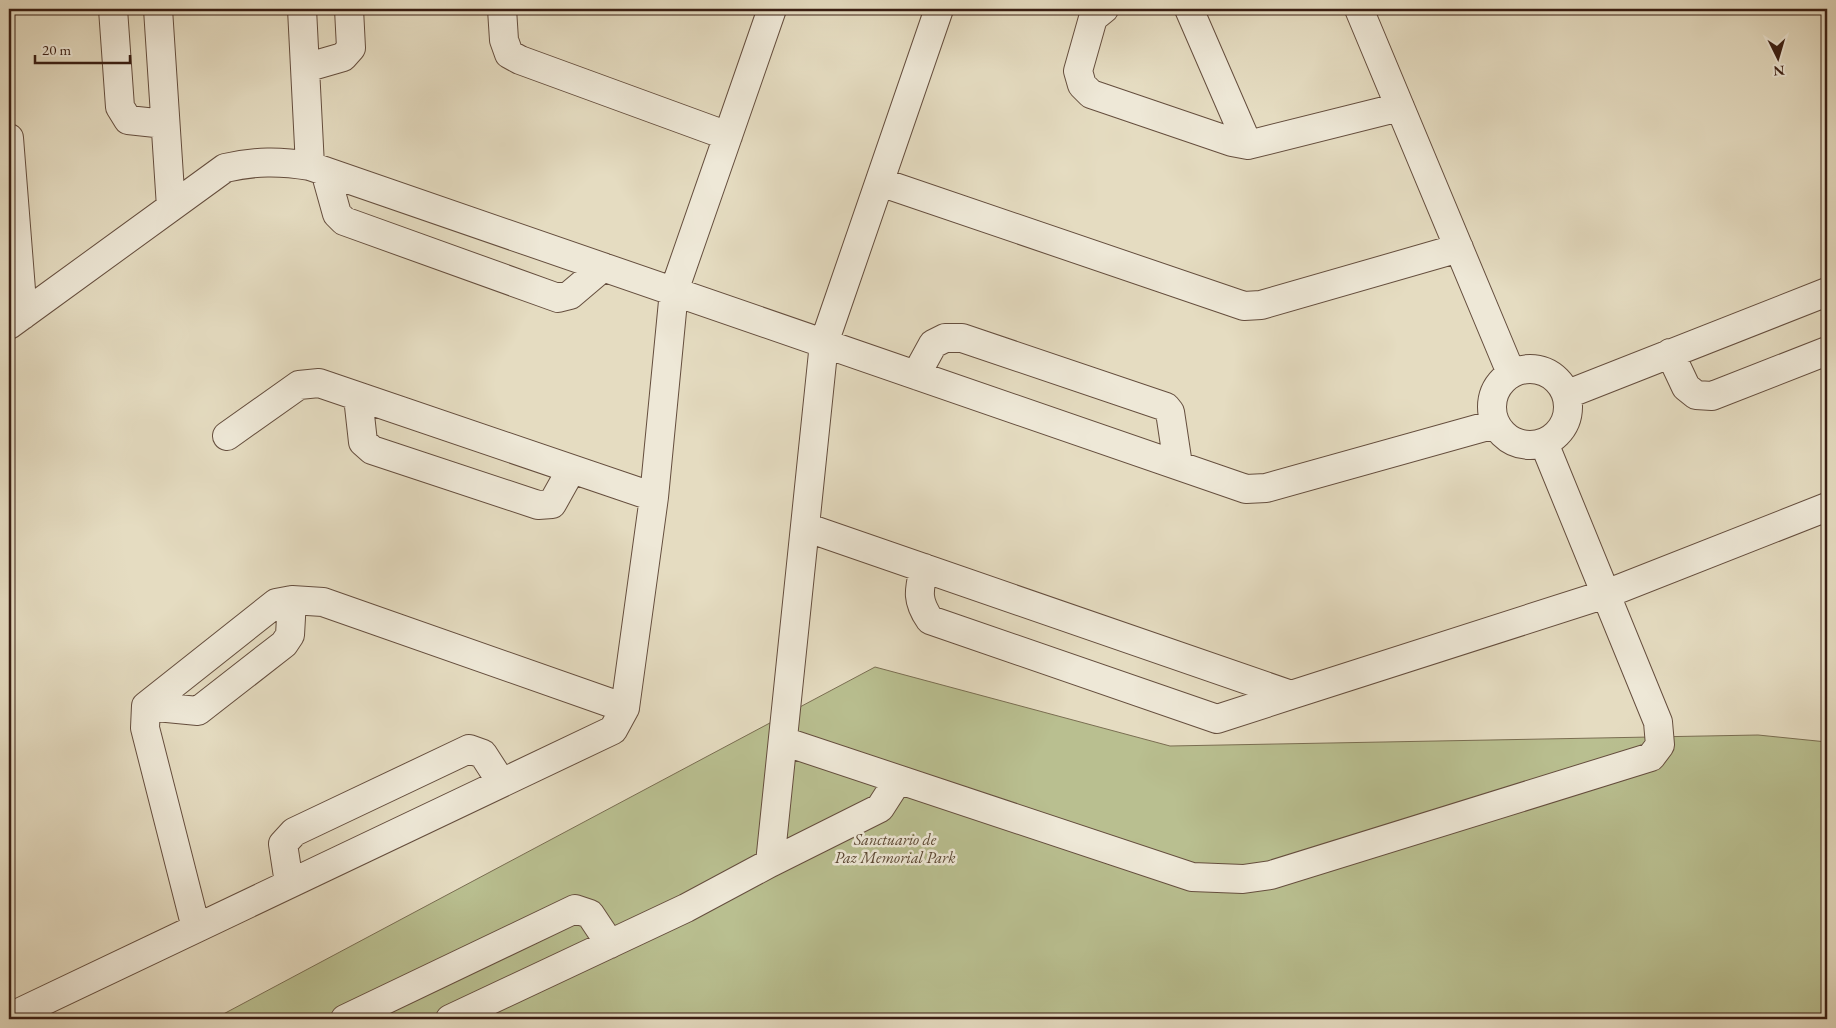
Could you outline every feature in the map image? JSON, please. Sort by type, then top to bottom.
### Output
[{"type":"street","points":[[113,9],[120,107],[128,120],[166,124]]},
{"type":"street","points":[[158,9],[171,207]]},
{"type":"street","points":[[302,9],[305,68],[318,169],[337,214],[344,221],[558,298],[570,295],[603,267]]},
{"type":"street","points":[[305,68],[342,57],[351,48],[350,9]]},
{"type":"street","points":[[502,9],[504,40],[509,54],[520,60],[728,136]]},
{"type":"street","points":[[10,1016],[612,730],[624,708],[654,497],[674,292],[772,9]]},
{"type":"street","points":[[770,863],[824,343],[940,9]]},
{"type":"street","points":[[1104,9],[1093,18],[1078,71],[1082,85],[1091,94],[1232,142],[1248,144],[1400,107]]},
{"type":"street","points":[[1189,9],[1248,144]]},
{"type":"street","points":[[1360,9],[1511,372]]},
{"type":"street","points":[[9,138],[16,320]]},
{"type":"street","points":[[16,320],[225,168],[246,163],[283,161],[318,169],[1246,489],[1266,488],[1495,424]]},
{"type":"street","points":[[880,182],[1244,306],[1261,305],[1459,248]]},
{"type":"street","points":[[1568,394],[1827,292]]},
{"type":"street","points":[[916,375],[933,344],[945,338],[962,338],[1166,407],[1170,412],[1178,465]]},
{"type":"street","points":[[1670,353],[1686,387],[1696,395],[1712,396],[1827,351]]},
{"type":"street","points":[[1533,367],[1554,376],[1568,394],[1569,414],[1560,432],[1544,443],[1523,445],[1507,438],[1495,424],[1491,406],[1495,389],[1511,372],[1533,367]]},
{"type":"street","points":[[227,436],[299,385],[319,383],[654,497]]},
{"type":"street","points":[[358,397],[363,442],[372,450],[538,505],[552,504],[571,470]]},
{"type":"street","points":[[783,740],[1192,878],[1243,879],[1271,875],[1651,757],[1660,745],[1658,722],[1544,443]]},
{"type":"street","points":[[924,568],[919,593],[923,609],[930,620],[1217,719],[1606,594],[1827,507]]},
{"type":"street","points":[[805,527],[1291,695]]},
{"type":"street","points":[[196,928],[145,728],[146,706],[276,603],[292,600],[323,602],[624,708]]},
{"type":"street","points":[[146,706],[198,711],[284,644],[290,635],[292,600]]},
{"type":"street","points":[[290,883],[284,844],[294,832],[469,749],[483,754],[501,782]]},
{"type":"street","points":[[450,1019],[686,908],[770,863],[880,808],[898,780]]},
{"type":"street","points":[[345,1019],[575,909],[590,914],[610,944]]},
{"type":"green space","name":"Sanctuario de Paz Memorial Park","points":[[875,667],[1170,746],[1758,735],[1827,742],[1827,1019],[214,1019]]}]
